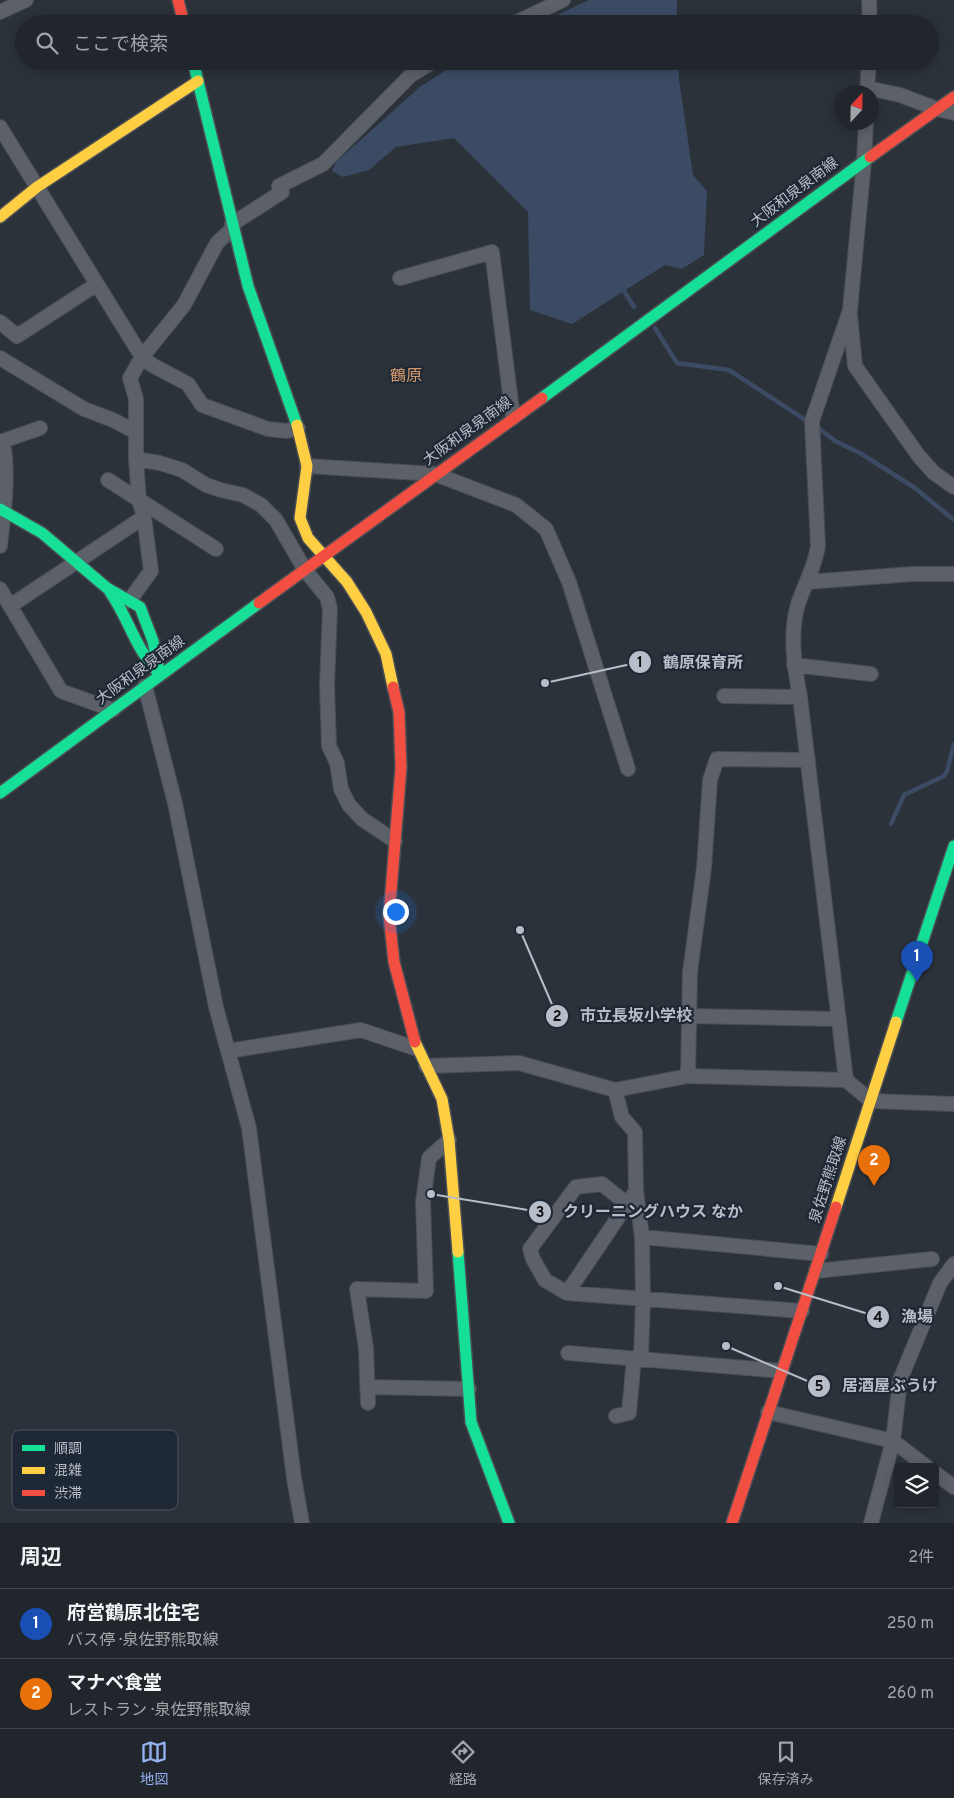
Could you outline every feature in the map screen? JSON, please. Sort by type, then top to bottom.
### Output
[{"type":"street","points":[[0,12],[26,0]]},
{"type":"street","points":[[178,0],[182,15]]},
{"type":"street","points":[[532,15],[563,0]]},
{"type":"street","points":[[869,0],[870,15]]},
{"type":"street","points":[[195,70],[248,286],[298,428],[306,466],[300,518],[308,538],[347,582],[366,612],[386,654],[399,712],[401,768],[390,916],[394,962],[417,1049],[442,1099],[449,1140],[471,1422],[509,1523]]},
{"type":"street","points":[[129,601],[151,571],[144,516],[139,500],[136,459],[136,399],[130,378],[142,357],[184,304],[217,242],[232,226],[282,192],[279,186],[324,164],[411,75],[419,70]]},
{"type":"street","points":[[867,85],[868,70]]},
{"type":"street","points":[[0,217],[37,187],[198,81]]},
{"type":"street","points":[[879,92],[900,95],[954,113]]},
{"type":"street","name":"大阪和泉泉南線","points":[[0,793],[954,96]]},
{"type":"street","points":[[0,127],[142,357],[152,365],[188,384],[202,405],[268,429],[287,431],[298,428]]},
{"type":"street","points":[[866,130],[850,310],[855,366],[918,455],[934,473],[954,487]]},
{"type":"street","points":[[400,278],[492,252],[513,418]]},
{"type":"street","points":[[0,322],[17,336],[97,284]]},
{"type":"street","points":[[846,1080],[808,760],[794,665],[795,616],[815,563],[818,546],[812,421],[850,310]]},
{"type":"street","points":[[0,358],[84,409],[113,420],[136,432]]},
{"type":"street","points":[[0,546],[7,464],[3,441],[40,428]]},
{"type":"street","points":[[136,459],[160,463],[182,470],[206,485],[243,495],[262,506],[276,520],[305,570],[328,596],[327,686],[329,746],[337,763],[341,789],[349,805],[362,818],[395,841]]},
{"type":"street","points":[[306,466],[435,474],[516,505],[546,529],[569,582],[628,769]]},
{"type":"street","points":[[108,480],[216,550]]},
{"type":"street","points":[[2,510],[42,533],[107,588],[140,607],[153,641],[160,675]]},
{"type":"street","points":[[10,606],[144,516]]},
{"type":"street","points":[[807,582],[912,574],[954,574]]},
{"type":"street","points":[[107,588],[124,614],[134,640],[148,663],[160,675]]},
{"type":"street","points":[[0,589],[61,691],[113,710]]},
{"type":"street","points":[[794,665],[871,674]]},
{"type":"street","points":[[146,686],[174,804],[216,1007],[249,1128],[294,1478],[302,1523]]},
{"type":"street","points":[[724,696],[800,697]]},
{"type":"street","points":[[688,1076],[690,972],[704,868],[710,780],[717,759],[808,760]]},
{"type":"street","name":"泉佐野熊取線","points":[[732,1523],[954,846]]},
{"type":"street","points":[[689,1016],[839,1019]]},
{"type":"street","points":[[228,1051],[361,1030],[417,1049]]},
{"type":"street","points":[[426,1066],[519,1063],[615,1090],[688,1076],[846,1080],[871,1101],[954,1104]]},
{"type":"street","points":[[615,1090],[622,1117],[635,1132],[636,1191],[642,1237],[643,1299],[629,1413],[616,1416]]},
{"type":"street","points":[[368,1403],[366,1348],[357,1289],[426,1291],[423,1202],[429,1158],[449,1140]]},
{"type":"street","points":[[627,1204],[602,1184],[576,1187],[530,1249],[533,1259],[545,1280],[568,1293],[802,1311]]},
{"type":"street","points":[[568,1293],[636,1191]]},
{"type":"street","points":[[642,1237],[821,1254]]},
{"type":"street","points":[[816,1271],[932,1259]]},
{"type":"street","points":[[872,1523],[893,1441],[900,1380],[940,1283],[954,1264]]},
{"type":"street","points":[[568,1352],[782,1372]]},
{"type":"street","points":[[367,1387],[469,1389]]},
{"type":"street","points":[[768,1412],[893,1441],[922,1463]]},
{"type":"street","points":[[939,1476],[954,1487]]},
{"type":"water","points":[[589,0],[677,0],[677,15],[557,15]]},
{"type":"water","points":[[447,70],[678,70],[693,175],[707,191],[704,255],[682,269],[665,265],[572,324],[530,310],[528,212],[454,138],[396,147],[369,170],[343,177],[332,171],[336,162],[421,86]]},
{"type":"waterway","points":[[624,291],[634,307]]},
{"type":"waterway","points":[[655,328],[677,363],[729,370],[807,421]]},
{"type":"waterway","points":[[816,426],[835,441],[860,453],[915,488],[954,520]]},
{"type":"waterway","points":[[891,824],[904,795],[944,776],[954,744]]},
{"type":"traffic: fast","points":[[195,70],[248,286],[297,425]]},
{"type":"traffic: fast","points":[[542,398],[870,157]]},
{"type":"traffic: fast","points":[[0,509],[42,533],[107,588],[140,607],[153,641],[160,675]]},
{"type":"traffic: fast","points":[[110,592],[137,642],[157,671]]},
{"type":"traffic: fast","points":[[0,793],[259,603]]},
{"type":"traffic: fast","points":[[896,1022],[954,846]]},
{"type":"traffic: fast","points":[[458,1252],[471,1422],[509,1523]]},
{"type":"traffic: slow","points":[[0,217],[37,187],[198,81]]},
{"type":"traffic: slow","points":[[297,425],[307,466],[300,518],[308,538],[347,582],[366,612],[386,654],[393,687]]},
{"type":"traffic: slow","points":[[836,1207],[896,1022]]},
{"type":"traffic: slow","points":[[415,1042],[442,1099],[449,1140],[458,1252]]},
{"type":"traffic: jam","points":[[178,0],[182,15]]},
{"type":"traffic: jam","points":[[870,157],[954,97]]},
{"type":"traffic: jam","points":[[259,603],[542,398]]},
{"type":"traffic: jam","points":[[393,687],[399,712],[401,768],[389,916],[394,962],[415,1042]]},
{"type":"traffic: jam","points":[[732,1523],[836,1207]]},
{"type":"place","name":"鶴原保育所","points":[[545,683]]},
{"type":"place","name":"市立長坂小学校","points":[[520,930]]},
{"type":"place","name":"府営鶴原北住宅","points":[[917,982]]},
{"type":"place","name":"マナベ食堂","points":[[874,1186]]},
{"type":"place","name":"クリーニングハウス なか","points":[[431,1194]]},
{"type":"place","name":"漁場","points":[[778,1286]]},
{"type":"place","name":"居酒屋ぶうけ","points":[[726,1346]]},
{"type":"district","name":"鶴原","points":[[406,377]]}]
